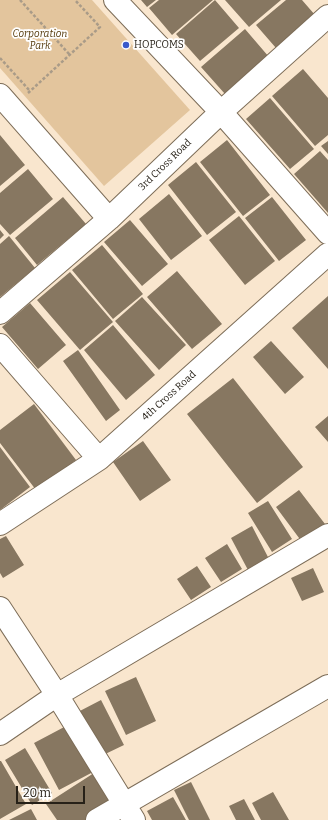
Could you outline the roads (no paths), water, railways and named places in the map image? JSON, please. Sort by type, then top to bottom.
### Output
[{"type":"street","points":[[115,0],[221,112],[328,233]]},
{"type":"street","name":"3rd Cross Road","points":[[0,313],[109,219],[221,112],[328,16]]},
{"type":"street","points":[[0,95],[109,219]]},
{"type":"street","name":"4th Cross Road","points":[[1,521],[99,459],[328,254]]},
{"type":"street","points":[[0,345],[99,459]]},
{"type":"street","points":[[0,734],[57,695],[328,535]]},
{"type":"street","points":[[0,608],[57,695],[129,812]]},
{"type":"street","points":[[97,820],[129,812],[328,686]]},
{"type":"place","name":"HOPCOMS","points":[[126,45]]},
{"type":"park label","name":"Corporation Park","points":[[40,40]]}]
